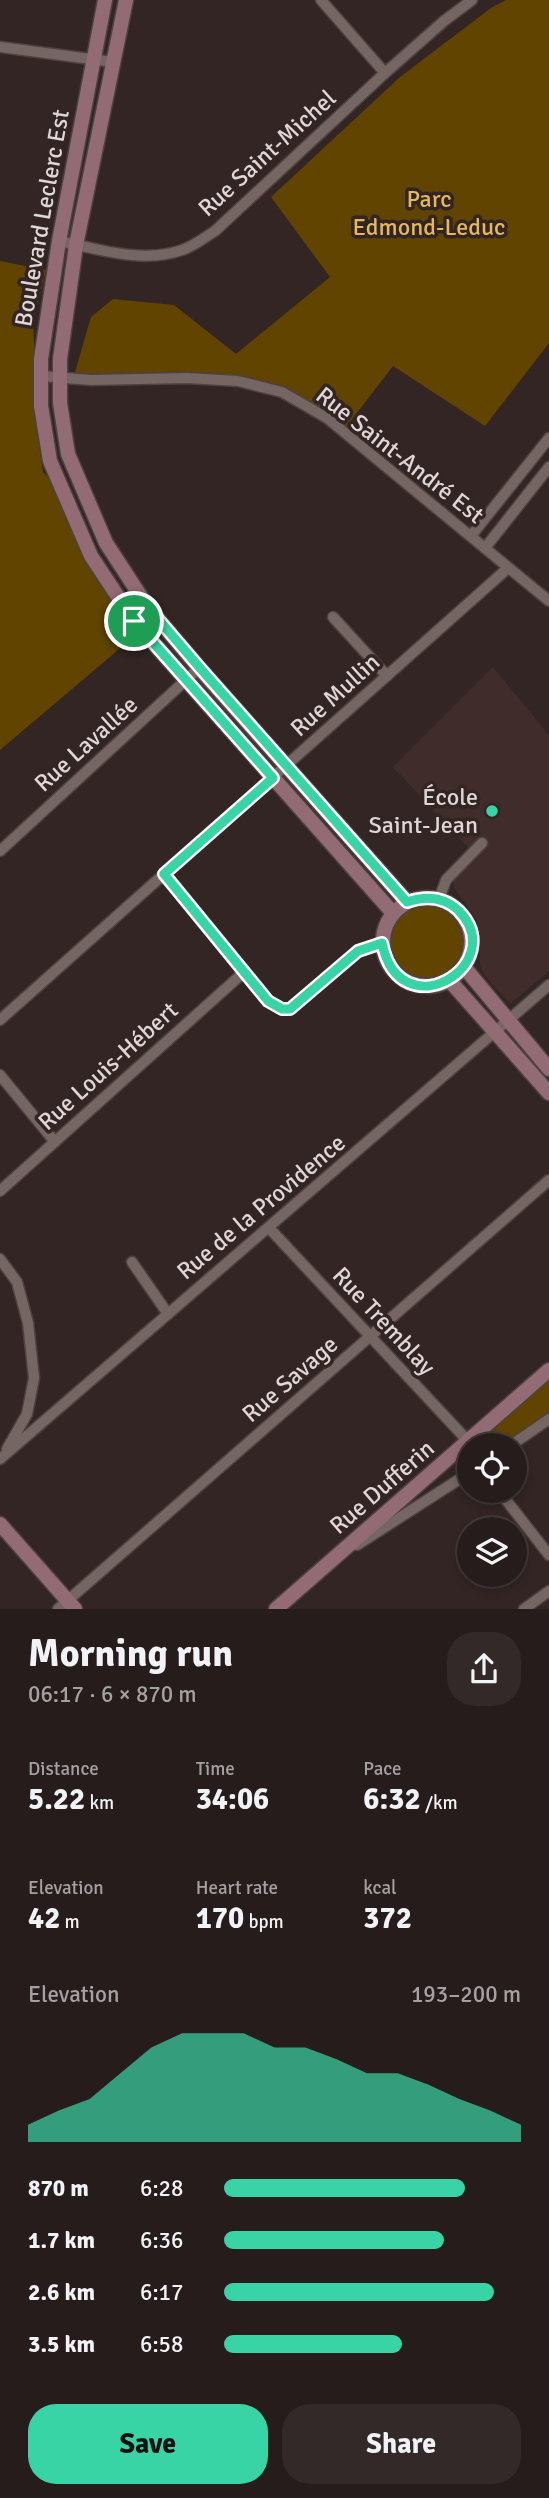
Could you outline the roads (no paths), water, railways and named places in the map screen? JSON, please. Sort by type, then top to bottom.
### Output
[{"type":"street","name":"Boulevard Leclerc Est","points":[[105,0],[59,242],[41,359],[41,406],[50,461],[91,556],[134,621],[393,913]]},
{"type":"street","name":"Boulevard Leclerc Est","points":[[126,0],[76,245],[60,359],[60,403],[68,454],[106,543],[147,606],[407,902]]},
{"type":"street","points":[[321,0],[385,73]]},
{"type":"street","name":"Rue Saint-Michel","points":[[59,242],[156,257],[184,249],[215,231],[385,73],[472,0]]},
{"type":"street","points":[[0,47],[113,62]]},
{"type":"street","name":"Rue Saint-André Est","points":[[41,376],[91,380],[187,378],[238,381],[282,392],[327,418],[549,601]]},
{"type":"street","points":[[471,536],[547,445]]},
{"type":"street","points":[[485,548],[549,467]]},
{"type":"street","name":"Rue Mullin","points":[[0,1020],[508,568]]},
{"type":"street","points":[[134,621],[147,606]]},
{"type":"street","points":[[333,617],[387,676]]},
{"type":"street","name":"Rue Lavallée","points":[[0,851],[200,668]]},
{"type":"street","points":[[439,899],[446,880],[482,843]]},
{"type":"street","points":[[164,874],[243,973],[268,1001],[282,1009],[290,1009],[358,951],[382,943]]},
{"type":"street","points":[[418,898],[439,899],[454,906],[468,923],[472,945],[464,967],[450,981],[420,986],[400,978],[391,969],[385,957],[383,932],[393,913],[407,902],[418,898]]},
{"type":"street","points":[[464,967],[549,1069]]},
{"type":"street","name":"Rue Louis-Hébert","points":[[0,1191],[243,973]]},
{"type":"street","points":[[450,981],[549,1093]]},
{"type":"street","name":"Rue de la Providence","points":[[1,1459],[549,985]]},
{"type":"street","points":[[0,1075],[55,1142]]},
{"type":"street","name":"Rue Savage","points":[[67,1606],[549,1180]]},
{"type":"street","name":"Rue Tremblay","points":[[270,1229],[461,1433]]},
{"type":"street","points":[[0,1259],[17,1282],[26,1313],[34,1378],[27,1414],[1,1459]]},
{"type":"street","points":[[132,1262],[168,1314]]},
{"type":"street","name":"Rue Dufferin","points":[[477,1433],[549,1370]]},
{"type":"street","points":[[527,1434],[549,1419]]},
{"type":"street","name":"Rue Dufferin","points":[[276,1609],[457,1451]]},
{"type":"street","points":[[334,1560],[457,1481]]},
{"type":"street","points":[[508,1503],[549,1555]]},
{"type":"street","points":[[0,1524],[67,1606]]},
{"type":"street","points":[[524,1609],[549,1591]]},
{"type":"place","name":"École Saint-Jean","points":[[492,811]]},
{"type":"park label","name":"Parc Edmond-Leduc","points":[[429,213]]}]
